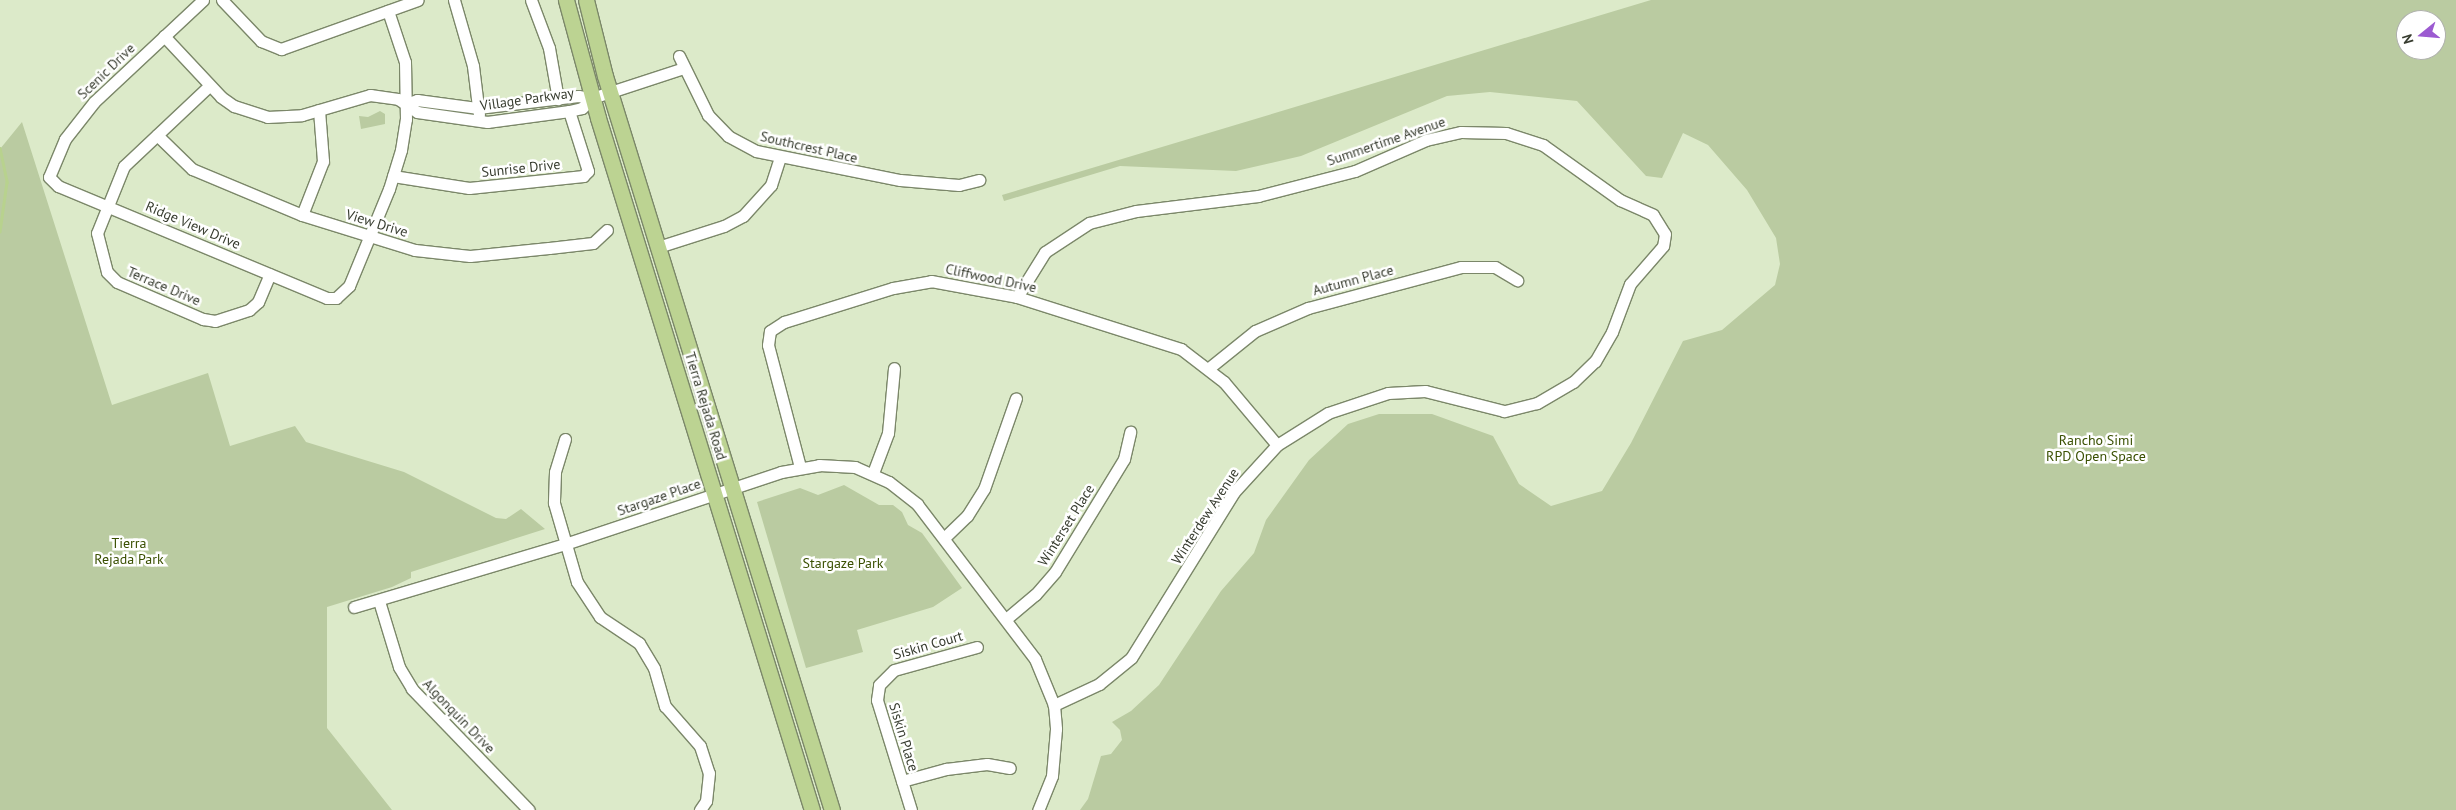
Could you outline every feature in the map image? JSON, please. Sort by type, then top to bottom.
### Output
[{"type":"main road","name":"Tierra Rejada Road","points":[[566,0],[592,98],[812,810]]},
{"type":"main road","name":"Tierra Rejada Road","points":[[586,0],[610,92],[832,810]]},
{"type":"street","name":"Scenic Drive","points":[[49,177],[65,139],[94,102],[203,0]]},
{"type":"street","points":[[222,0],[261,41],[281,49],[418,0]]},
{"type":"street","points":[[454,0],[472,59],[479,122]]},
{"type":"street","points":[[531,0],[549,48],[558,99]]},
{"type":"street","points":[[369,238],[393,176],[406,104],[405,62],[388,11]]},
{"type":"street","name":"Village Parkway","points":[[164,36],[209,86],[234,106],[268,117],[319,110],[370,95],[406,104],[417,112],[479,122],[570,112],[582,108],[592,98]]},
{"type":"street","name":"Southcrest Place","points":[[679,56],[718,126],[741,145],[780,157],[900,180],[959,185],[979,180]]},
{"type":"street","name":"Village Parkway","points":[[406,104],[417,100],[478,108],[558,99],[592,98],[684,68]]},
{"type":"street","name":"Terrace Drive","points":[[209,86],[124,166],[97,233],[107,272],[117,282],[215,320],[249,310],[258,302],[270,274]]},
{"type":"street","points":[[302,215],[323,161],[319,110]]},
{"type":"street","name":"Sunrise Drive","points":[[393,176],[468,188],[584,176],[588,171],[570,112]]},
{"type":"street","name":"Summertime Avenue","points":[[1017,297],[1045,252],[1089,223],[1136,211],[1258,196],[1355,171],[1426,140],[1461,132],[1506,133],[1542,145],[1620,200],[1653,215],[1661,223],[1665,240],[1640,270]]},
{"type":"street","name":"View Drive","points":[[156,135],[192,170],[302,215],[369,238],[415,250],[470,256],[594,243],[607,230]]},
{"type":"street","points":[[658,247],[724,226],[742,216],[764,197],[780,157]]},
{"type":"street","name":"Ridge View Drive","points":[[49,177],[58,186],[327,298],[344,293],[369,238]]},
{"type":"street","name":"Autumn Place","points":[[1209,368],[1255,331],[1308,308],[1461,267],[1495,267],[1517,280]]},
{"type":"street","name":"Winterdew Avenue","points":[[1054,705],[1099,684],[1132,658],[1234,492],[1277,445],[1328,413],[1388,393],[1425,391],[1504,411],[1537,404],[1573,382],[1595,361],[1640,270]]},
{"type":"street","name":"Cliffwood Drive","points":[[800,467],[767,337],[775,326],[914,283],[948,282],[1017,297],[1166,342],[1209,368],[1277,445]]},
{"type":"street","points":[[873,474],[888,433],[894,368]]},
{"type":"street","points":[[944,538],[967,516],[984,489],[1016,398]]},
{"type":"street","name":"Winterset Place","points":[[1006,619],[1035,596],[1055,572],[1124,459],[1130,432]]},
{"type":"street","points":[[565,439],[553,486],[565,544],[582,595],[600,616],[639,643],[654,668],[665,706],[700,746],[709,773],[706,801],[700,810]]},
{"type":"street","name":"Stargaze Place","points":[[354,607],[565,544],[800,467],[837,464],[873,474],[917,504],[1035,659],[1054,705],[1056,752],[1038,810]]},
{"type":"street","name":"Algonquin Drive","points":[[379,601],[400,666],[412,689],[529,810]]},
{"type":"street","name":"Siskin Court","points":[[887,673],[977,647]]},
{"type":"street","name":"Siskin Place","points":[[887,673],[879,685],[878,700],[912,810]]},
{"type":"street","points":[[902,781],[946,769],[986,764],[1010,768]]},
{"type":"green space","name":"Rancho Simi RPD Open Space","points":[[1651,0],[2456,0],[2456,810],[1080,810],[1088,799],[1101,756],[1111,754],[1122,740],[1120,730],[1112,722],[1131,711],[1159,685],[1221,591],[1254,553],[1266,520],[1309,460],[1348,424],[1379,414],[1432,414],[1493,436],[1519,484],[1551,506],[1602,491],[1631,443],[1683,341],[1722,330],[1775,285],[1780,264],[1776,238],[1747,190],[1708,145],[1683,133],[1662,178],[1646,176],[1577,101],[1490,92],[1447,96],[1301,156],[1236,171],[1120,166],[1004,201],[1002,195]]},
{"type":"green space","points":[[380,111],[385,114],[385,124],[361,129],[359,116],[368,117]]},
{"type":"green space","name":"Tierra Rejada Park","points":[[22,122],[112,405],[208,373],[230,446],[295,426],[306,442],[404,472],[496,518],[506,519],[521,509],[545,529],[411,572],[411,578],[392,587],[327,607],[327,728],[392,810],[0,810],[0,149]]},
{"type":"green space","name":"Stargaze Park","points":[[844,485],[879,505],[893,505],[902,512],[908,525],[922,533],[962,588],[933,607],[857,630],[863,652],[806,668],[757,502],[800,488],[818,495]]},
{"type":"waterway","points":[[0,148],[7,182],[0,232]]}]
